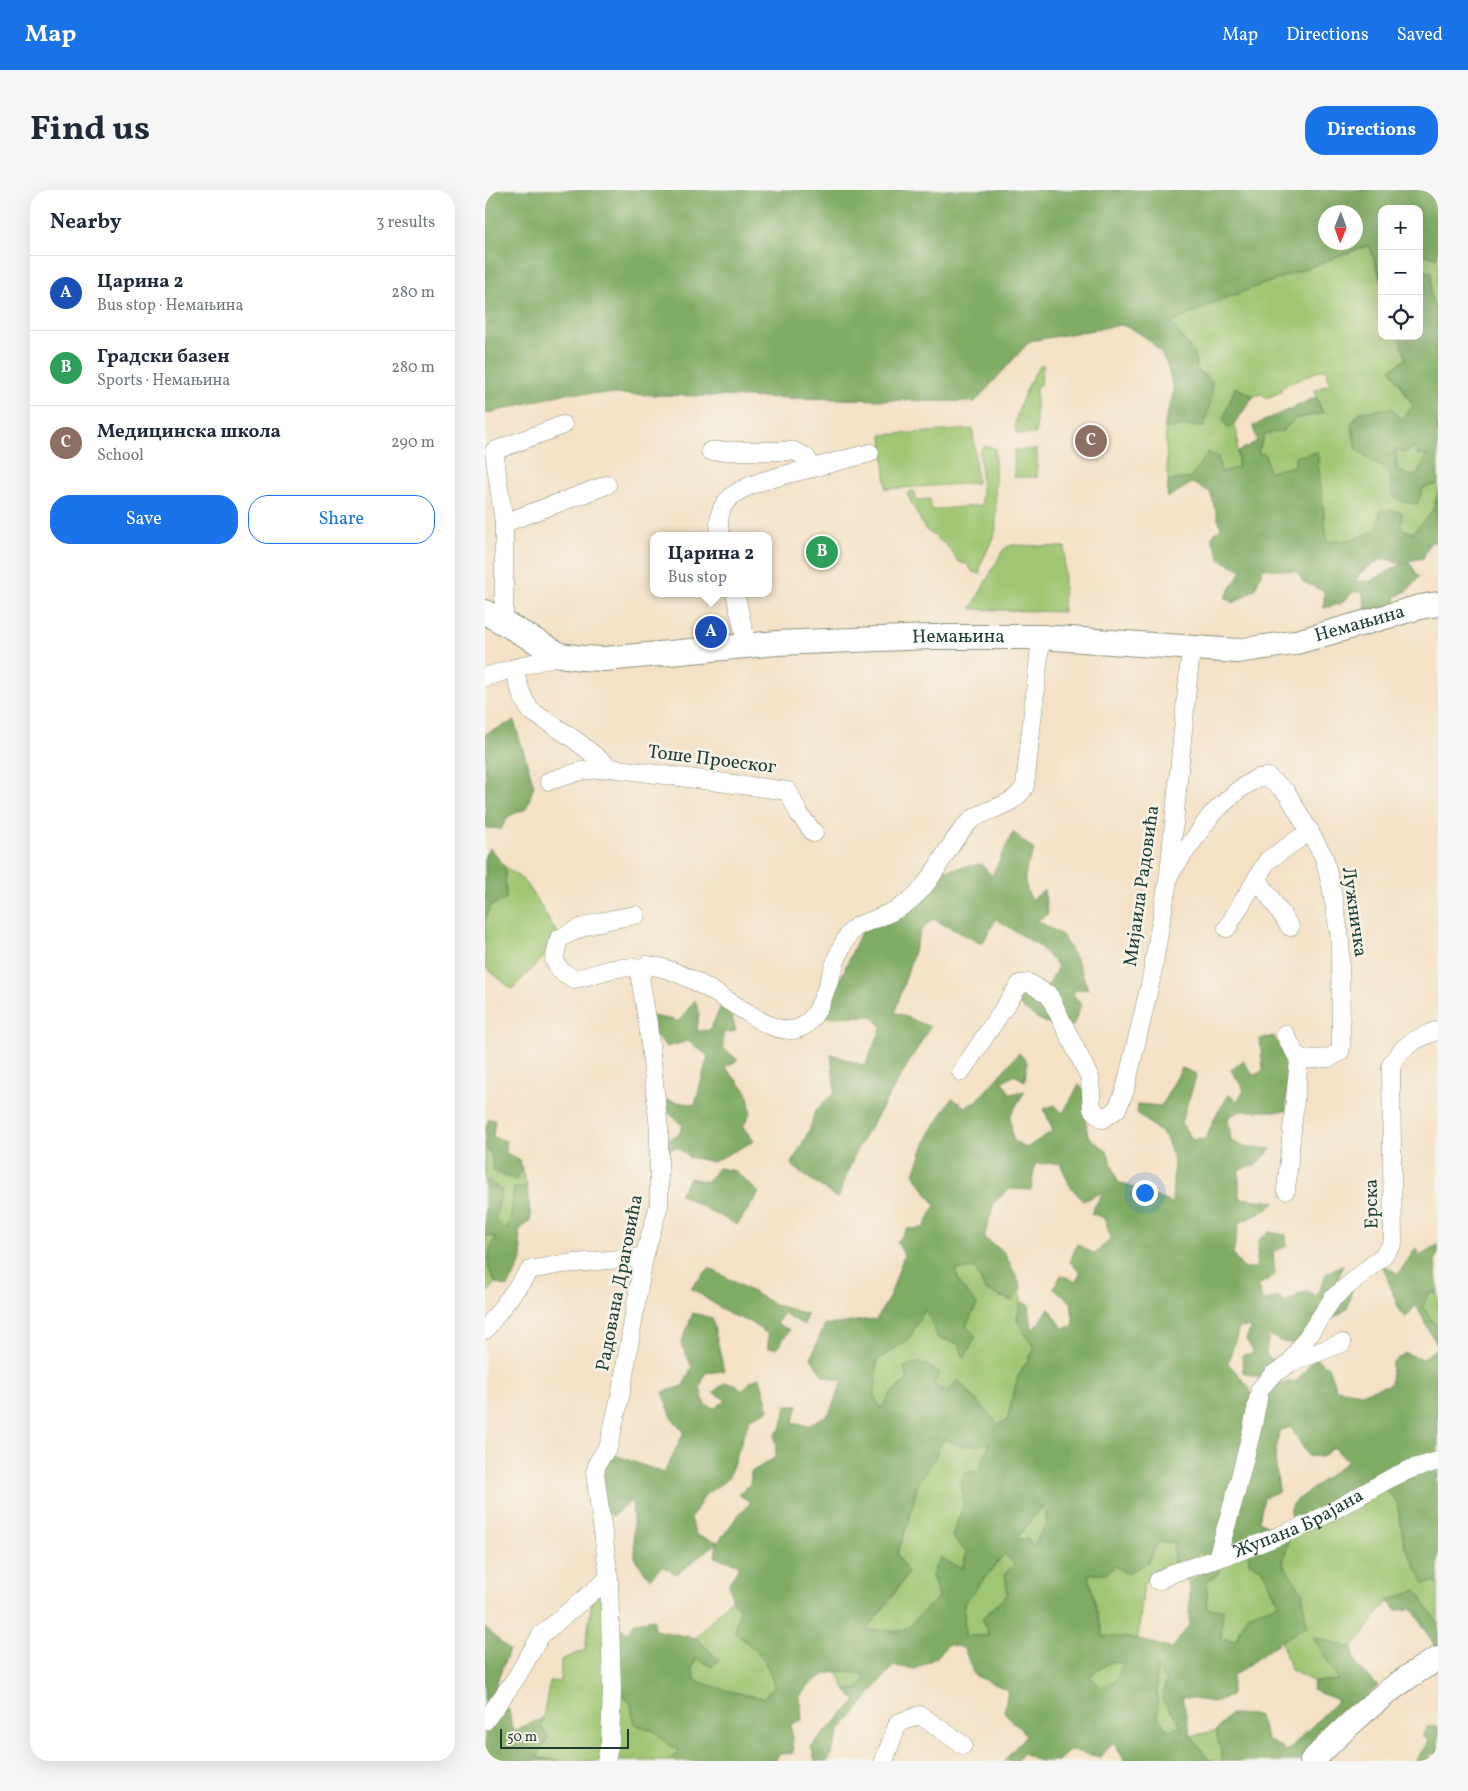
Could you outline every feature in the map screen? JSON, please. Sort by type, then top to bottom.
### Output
[{"type":"main road","name":"Немањина","points":[[494,617],[560,655],[582,658],[605,659],[747,645],[886,638],[1041,637],[1237,651],[1278,646],[1315,638],[1432,603]]},
{"type":"main road","points":[[1321,1757],[1385,1693],[1421,1668],[1438,1659]]},
{"type":"street","points":[[494,617],[505,522],[493,493],[493,451],[563,425]]},
{"type":"street","points":[[711,451],[794,451],[802,453],[812,468]]},
{"type":"street","points":[[720,532],[719,522],[722,508],[736,492],[769,480],[870,453]]},
{"type":"street","points":[[505,522],[607,485]]},
{"type":"street","points":[[736,597],[747,645]]},
{"type":"street","points":[[636,915],[591,923],[575,929],[559,939],[554,960],[561,971],[574,979],[630,966],[644,970],[647,964],[662,966],[682,974],[771,1027],[791,1030],[807,1025],[816,1013],[844,939],[857,926],[904,905],[925,885],[951,845],[970,821],[1006,804],[1021,793],[1025,786],[1041,637]]},
{"type":"street","name":"Мијаила Радовића","points":[[961,1072],[1020,984],[1029,983],[1049,995],[1090,1078],[1092,1109],[1103,1119],[1117,1109],[1125,1090],[1151,980],[1169,874],[1191,648]]},
{"type":"street","points":[[485,677],[560,655]]},
{"type":"street","points":[[514,668],[521,695],[531,711],[581,744],[610,768]]},
{"type":"street","name":"Тоше Проеског","points":[[549,781],[581,771],[610,768],[788,791],[799,814],[814,833]]},
{"type":"street","name":"Лужничка","points":[[1169,874],[1211,815],[1237,791],[1257,778],[1269,778],[1287,793],[1324,857],[1340,938],[1340,1052],[1329,1058],[1299,1060]]},
{"type":"street","points":[[1227,928],[1267,861],[1310,831]]},
{"type":"street","points":[[1257,878],[1290,927]]},
{"type":"street","name":"Радована Драговића","points":[[606,1761],[610,1742],[612,1689],[609,1578],[595,1472],[598,1462],[609,1445],[621,1392],[644,1257],[659,1205],[659,1129],[648,1025],[640,977],[644,970]]},
{"type":"street","name":"Ерска","points":[[1291,1363],[1333,1298],[1383,1256],[1393,1243],[1391,1066],[1403,1048],[1412,1041],[1438,1030]]},
{"type":"street","points":[[1285,1034],[1299,1060],[1286,1190]]},
{"type":"street","points":[[485,1330],[530,1270],[563,1264],[644,1257]]},
{"type":"street","points":[[1217,1558],[1252,1430],[1260,1389],[1272,1375],[1291,1363],[1342,1343]]},
{"type":"street","name":"Жупана Брајана","points":[[1158,1581],[1309,1524],[1411,1468],[1438,1461]]},
{"type":"street","points":[[485,1721],[516,1678],[541,1635],[609,1578]]},
{"type":"street","points":[[884,1761],[898,1723],[920,1715],[963,1745]]},
{"type":"green space","points":[[485,190],[1438,190],[1438,257],[1423,255],[1423,205],[1378,205],[1378,271],[1369,245],[1363,247],[1363,205],[1318,205],[1318,250],[1356,250],[1218,301],[1171,323],[1194,353],[1197,370],[1212,381],[1212,396],[1204,427],[1165,428],[1173,392],[1167,366],[1163,357],[1152,343],[1130,328],[1121,325],[1030,341],[975,402],[567,393],[485,414]]},
{"type":"green space","points":[[1370,245],[1378,270],[1378,340],[1400,340],[1406,359],[1391,369],[1413,406],[1400,419],[1351,424],[1357,450],[1389,473],[1393,496],[1438,484],[1438,493],[1434,506],[1424,522],[1413,533],[1401,528],[1381,510],[1377,530],[1354,539],[1327,543],[1317,452],[1295,466],[1268,472],[1265,455],[1258,454],[1264,434],[1283,431],[1294,419],[1323,413],[1314,391],[1330,383],[1326,368],[1281,387],[1281,392],[1266,398],[1262,394],[1254,396],[1235,387],[1224,420],[1228,428],[1233,426],[1237,432],[1238,468],[1168,481],[1165,428],[1204,427],[1212,381],[1197,370],[1194,353],[1170,323],[1218,301],[1356,250],[1363,250],[1363,248]]},
{"type":"green space","points":[[1423,255],[1438,257],[1438,328],[1437,309],[1431,298],[1432,273],[1423,271]]},
{"type":"green space","points":[[1423,271],[1432,273],[1431,298],[1437,309],[1438,484],[1424,487],[1417,504],[1403,502],[1393,496],[1389,473],[1357,450],[1351,424],[1360,412],[1392,408],[1400,419],[1413,406],[1391,369],[1406,359],[1400,340],[1423,340]],"holes":[[[1413,447],[1417,455],[1427,455],[1418,473],[1410,476],[1397,470],[1396,449],[1406,453]]]},
{"type":"green space","points":[[1041,365],[1044,366],[1041,385],[1036,385],[1036,434],[1018,434],[1015,427],[1021,403],[1033,376]]},
{"type":"green space","points":[[1235,387],[1254,396],[1233,426],[1228,428],[1223,420]]},
{"type":"green space","points":[[1316,397],[1323,413],[1294,419],[1283,431],[1264,434],[1258,453],[1265,454],[1269,472],[1295,466],[1295,457],[1317,452],[1327,542],[1354,539],[1377,530],[1380,510],[1402,512],[1401,528],[1413,533],[1432,512],[1438,493],[1438,542],[1430,542],[1423,558],[1408,561],[1419,577],[1408,590],[1395,597],[1396,605],[1367,613],[1362,592],[1353,592],[1342,603],[1324,608],[1324,591],[1303,582],[1297,572],[1263,568],[1255,589],[1234,603],[1225,598],[1242,570],[1221,560],[1211,537],[1221,528],[1210,492],[1192,483],[1167,498],[1168,481],[1190,478],[1208,452],[1218,457],[1221,472],[1238,468],[1238,452],[1257,441],[1253,426]],"holes":[[[1384,558],[1397,563],[1405,562],[1371,581],[1355,581],[1361,572]]]},
{"type":"green space","points":[[973,429],[977,483],[886,489],[882,435]]},
{"type":"green space","points":[[984,446],[994,448],[995,451],[996,528],[980,566],[980,574],[973,572],[967,564],[959,562],[946,545],[925,529],[907,494],[912,491],[915,492],[916,500],[930,499],[931,510],[982,505],[980,451]]},
{"type":"green space","points":[[1413,446],[1428,454],[1418,473],[1410,476],[1397,470],[1396,448],[1406,453]]},
{"type":"green space","points":[[1014,450],[1037,450],[1037,477],[1014,477]]},
{"type":"green space","points":[[1013,545],[1065,547],[1063,612],[971,609],[1003,550]]},
{"type":"green space","points":[[514,721],[534,786],[526,809],[509,816],[501,829],[486,828],[485,734]]},
{"type":"green space","points":[[1013,832],[1034,850],[1026,869],[1026,886],[1032,900],[1044,890],[1048,914],[1037,920],[1062,935],[1078,963],[1088,989],[1076,990],[1073,994],[1081,1004],[1073,1026],[1056,1025],[1042,1021],[1017,1003],[1018,989],[1049,985],[1058,966],[1040,947],[996,919],[982,944],[933,919],[920,932],[895,1012],[930,1027],[855,1153],[838,1199],[791,1165],[810,1129],[815,1111],[835,1092],[831,1054],[865,1066],[882,1027],[872,1016],[824,1017],[860,934],[945,870],[981,864],[992,876]]},
{"type":"green space","points":[[490,848],[505,867],[506,899],[490,906],[485,921],[485,855]]},
{"type":"green space","points":[[505,867],[526,882],[558,934],[546,955],[512,989],[485,967],[485,921],[490,906],[506,899]]},
{"type":"green space","points":[[695,1000],[699,1013],[697,1031],[710,1030],[721,1006],[730,1010],[736,1031],[723,1033],[723,1048],[738,1060],[725,1067],[747,1092],[751,1112],[743,1127],[754,1141],[713,1162],[689,1157],[677,1147],[667,1150],[667,1139],[678,1136],[683,1126],[666,1110],[667,1100],[695,1105],[708,1056],[688,1041],[667,1047],[656,1037],[652,1016],[679,1021]]},
{"type":"green space","points":[[1274,1036],[1288,1063],[1286,1111],[1241,1111],[1228,1117],[1231,1141],[1243,1146],[1271,1149],[1256,1165],[1239,1170],[1239,1198],[1276,1202],[1259,1214],[1239,1223],[1233,1255],[1243,1268],[1256,1268],[1259,1240],[1269,1232],[1286,1235],[1287,1246],[1273,1252],[1275,1275],[1259,1285],[1262,1301],[1278,1297],[1285,1303],[1299,1294],[1308,1291],[1316,1297],[1326,1274],[1343,1264],[1336,1286],[1352,1289],[1347,1309],[1328,1321],[1308,1346],[1283,1342],[1269,1335],[1266,1354],[1276,1365],[1259,1378],[1243,1372],[1242,1355],[1254,1353],[1246,1339],[1251,1327],[1239,1328],[1228,1363],[1249,1387],[1253,1398],[1269,1385],[1297,1381],[1315,1358],[1328,1367],[1336,1389],[1362,1393],[1391,1384],[1392,1363],[1405,1353],[1423,1359],[1438,1347],[1438,1478],[1435,1479],[1438,1483],[1438,1585],[1437,1582],[1424,1583],[1405,1547],[1397,1502],[1382,1486],[1291,1524],[1291,1505],[1348,1461],[1333,1447],[1323,1457],[1308,1456],[1291,1427],[1279,1431],[1275,1459],[1279,1491],[1264,1498],[1259,1521],[1289,1537],[1283,1564],[1302,1592],[1307,1626],[1281,1641],[1233,1676],[1231,1696],[1213,1702],[1182,1697],[1191,1736],[1211,1761],[1125,1761],[1113,1742],[1100,1757],[1070,1750],[1058,1761],[1040,1761],[1023,1753],[1017,1761],[1004,1761],[1026,1735],[1004,1712],[1008,1690],[974,1675],[964,1648],[948,1644],[937,1657],[915,1669],[894,1666],[841,1729],[828,1761],[815,1761],[811,1746],[856,1701],[846,1691],[858,1689],[866,1679],[854,1672],[841,1671],[827,1674],[812,1682],[800,1696],[802,1720],[791,1724],[793,1753],[779,1754],[775,1761],[668,1761],[679,1751],[666,1743],[656,1732],[635,1724],[630,1701],[618,1692],[617,1626],[628,1632],[635,1622],[654,1619],[654,1630],[696,1638],[719,1660],[712,1667],[696,1658],[692,1668],[696,1681],[733,1692],[764,1698],[774,1687],[768,1668],[760,1655],[735,1633],[739,1609],[732,1598],[729,1583],[740,1565],[715,1557],[717,1543],[677,1574],[662,1566],[650,1579],[635,1559],[632,1500],[613,1516],[602,1508],[602,1465],[615,1455],[664,1473],[684,1432],[672,1418],[663,1392],[683,1386],[692,1367],[681,1344],[693,1313],[712,1318],[724,1371],[705,1373],[700,1388],[705,1405],[715,1408],[726,1400],[713,1392],[725,1383],[736,1384],[742,1391],[750,1382],[760,1377],[769,1410],[750,1418],[728,1479],[706,1494],[691,1518],[696,1535],[718,1542],[751,1502],[738,1494],[750,1485],[751,1472],[776,1457],[775,1435],[782,1426],[786,1406],[798,1406],[793,1422],[808,1426],[829,1414],[843,1381],[823,1376],[811,1358],[825,1324],[876,1320],[890,1296],[904,1255],[897,1242],[907,1229],[924,1228],[935,1205],[914,1174],[927,1138],[952,1098],[965,1107],[976,1102],[1019,1053],[1027,1062],[1025,1081],[1014,1075],[1003,1081],[1010,1094],[1025,1091],[1010,1116],[1013,1140],[1026,1148],[1053,1131],[1044,1109],[1055,1105],[1063,1113],[1079,1085],[1085,1090],[1085,1116],[1088,1136],[1107,1151],[1118,1182],[1172,1203],[1174,1160],[1166,1137],[1137,1113],[1138,1104],[1161,1106],[1182,1068],[1197,1074],[1181,1123],[1193,1140],[1206,1139],[1216,1115],[1229,1095],[1237,1101],[1244,1090],[1231,1070],[1243,1061],[1254,1076],[1263,1070],[1260,1039]],"holes":[[[1060,1163],[1070,1186],[1083,1201],[1103,1192],[1091,1213],[1104,1218],[1111,1238],[1095,1254],[1077,1244],[1070,1262],[1081,1273],[1075,1281],[1061,1275],[1054,1288],[1071,1302],[1074,1326],[1063,1328],[1049,1308],[1032,1330],[1029,1305],[1021,1302],[1017,1320],[1024,1334],[1035,1348],[1018,1376],[1007,1421],[998,1424],[958,1380],[948,1392],[933,1385],[940,1373],[921,1362],[904,1367],[908,1380],[891,1393],[881,1409],[875,1397],[877,1360],[908,1340],[925,1309],[938,1338],[959,1344],[964,1359],[976,1336],[966,1326],[977,1305],[961,1286],[955,1270],[975,1268],[985,1290],[1012,1301],[1021,1286],[1004,1252],[984,1238],[994,1202],[1010,1189],[1031,1190],[1035,1164]],[[944,1438],[963,1447],[990,1443],[979,1471],[966,1473],[961,1480],[964,1504],[952,1537],[967,1553],[962,1569],[940,1557],[932,1576],[939,1597],[903,1631],[867,1630],[908,1573],[897,1554],[909,1521],[918,1482],[933,1461]],[[1043,1506],[1047,1523],[1033,1546],[1029,1539],[1016,1539]],[[1158,1542],[1174,1542],[1174,1564],[1188,1562],[1201,1551],[1208,1568],[1190,1584],[1189,1625],[1172,1649],[1138,1639],[1103,1636],[1088,1574],[1106,1574],[1115,1566],[1127,1574],[1148,1562]],[[1248,1542],[1249,1563],[1262,1568],[1279,1604],[1247,1615],[1236,1640],[1221,1639],[1223,1609],[1207,1609],[1207,1581],[1217,1575],[1226,1560]],[[1004,1554],[1014,1564],[1005,1574],[1008,1594],[982,1618],[989,1636],[965,1636],[964,1604]],[[1110,1662],[1123,1663],[1117,1679],[1102,1688],[1090,1676]],[[1156,1668],[1166,1680],[1162,1700],[1182,1726],[1167,1730],[1158,1717]]]},
{"type":"green space","points":[[489,1119],[495,1120],[493,1137],[506,1141],[506,1153],[520,1160],[522,1170],[516,1180],[493,1171],[491,1152],[485,1148],[485,1130]]},
{"type":"green space","points":[[485,1148],[516,1180],[522,1170],[527,1186],[514,1189],[511,1217],[506,1230],[495,1219],[488,1180],[485,1182]]},
{"type":"green space","points":[[718,1168],[735,1171],[759,1193],[737,1225],[679,1194],[690,1178],[707,1182]]},
{"type":"green space","points":[[488,1180],[502,1190],[495,1219],[506,1230],[511,1217],[514,1188],[527,1186],[531,1219],[519,1231],[522,1260],[508,1287],[496,1283],[489,1266],[489,1255],[496,1237],[485,1236],[485,1182]]},
{"type":"green space","points":[[485,1236],[496,1237],[489,1255],[489,1266],[496,1283],[485,1295]]},
{"type":"green space","points":[[1438,1245],[1435,1261],[1438,1293],[1428,1293],[1423,1307],[1438,1328],[1438,1347],[1416,1305],[1406,1317],[1400,1312],[1382,1264],[1398,1274],[1416,1248],[1419,1255]]},
{"type":"green space","points":[[709,1268],[776,1305],[807,1314],[804,1325],[783,1313],[777,1324],[790,1330],[777,1348],[768,1348],[768,1334],[748,1321],[729,1314],[691,1288]]},
{"type":"green space","points":[[975,1268],[985,1290],[1011,1301],[1021,1286],[1021,1302],[1017,1320],[1024,1334],[1036,1347],[1018,1376],[1007,1421],[998,1424],[958,1380],[948,1392],[933,1385],[908,1379],[891,1393],[881,1410],[875,1397],[877,1360],[908,1340],[926,1308],[938,1338],[959,1344],[964,1358],[966,1326],[977,1305],[961,1286],[955,1270]]},
{"type":"green space","points":[[1428,1293],[1438,1293],[1438,1328],[1423,1307]]},
{"type":"green space","points":[[944,1438],[963,1447],[990,1442],[979,1471],[966,1473],[961,1480],[964,1504],[952,1537],[967,1553],[961,1569],[932,1576],[939,1597],[903,1631],[866,1630],[889,1602],[908,1573],[897,1554],[909,1521],[918,1482],[933,1461]]},
{"type":"green space","points":[[1382,1486],[1397,1502],[1405,1547],[1424,1582],[1437,1582],[1438,1624],[1416,1590],[1388,1601],[1352,1648],[1314,1637],[1339,1680],[1314,1682],[1291,1670],[1281,1641],[1307,1626],[1302,1592],[1283,1564],[1291,1524]]},
{"type":"green space","points":[[1043,1506],[1047,1523],[1033,1546],[1015,1539]]},
{"type":"green space","points":[[1248,1541],[1279,1604],[1247,1615],[1236,1640],[1221,1639],[1207,1609],[1207,1581],[1217,1575],[1226,1560]]},
{"type":"green space","points":[[1158,1542],[1174,1542],[1174,1564],[1158,1569],[1144,1583],[1138,1639],[1103,1636],[1088,1574],[1106,1574],[1115,1566],[1148,1562]]},
{"type":"green space","points":[[1201,1550],[1208,1568],[1190,1584],[1174,1564]]},
{"type":"green space","points":[[1004,1554],[1014,1564],[1005,1574],[1009,1594],[982,1618],[989,1636],[965,1636],[964,1604]]},
{"type":"green space","points":[[602,1587],[618,1692],[630,1701],[635,1724],[657,1732],[666,1743],[680,1751],[668,1761],[557,1761],[537,1757],[549,1737],[541,1727],[550,1681],[560,1682],[561,1660],[585,1650],[593,1595]]},
{"type":"green space","points":[[1416,1590],[1438,1624],[1438,1653],[1413,1609],[1396,1610],[1388,1601]]},
{"type":"green space","points":[[732,1598],[739,1609],[735,1633],[760,1655],[771,1677],[774,1687],[764,1698],[733,1692],[696,1681],[692,1668],[696,1658],[718,1660],[696,1638]]},
{"type":"green space","points":[[485,1627],[509,1650],[488,1706],[509,1710],[513,1731],[543,1718],[541,1728],[549,1737],[537,1757],[557,1761],[485,1761]]},
{"type":"green space","points":[[1313,1637],[1352,1648],[1357,1666],[1378,1686],[1353,1707],[1299,1761],[1223,1761],[1216,1731],[1230,1714],[1258,1715],[1268,1740],[1287,1751],[1338,1700],[1312,1690],[1314,1682],[1339,1680]]},
{"type":"green space","points":[[1110,1662],[1123,1663],[1117,1680],[1102,1688],[1090,1676]]},
{"type":"green space","points":[[1156,1667],[1166,1680],[1163,1700],[1182,1726],[1167,1730],[1158,1717]]},
{"type":"green space","points":[[837,1671],[857,1672],[867,1679],[859,1689],[846,1691]]},
{"type":"green space","points":[[1438,1726],[1438,1756],[1431,1753],[1430,1761],[1415,1761],[1429,1741],[1422,1736],[1427,1727]]},
{"type":"green space","points":[[1216,1731],[1223,1761],[1208,1759],[1191,1736]]},
{"type":"place","name":"Медицинска школа","points":[[1091,441]]},
{"type":"place","name":"Градски базен","points":[[822,552]]},
{"type":"place","name":"Царина 2","points":[[711,632]]}]
